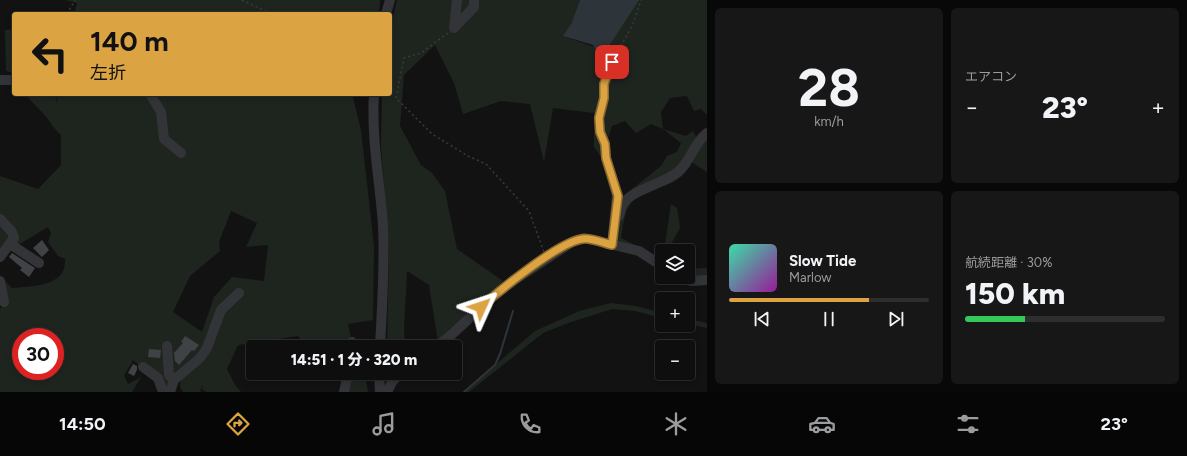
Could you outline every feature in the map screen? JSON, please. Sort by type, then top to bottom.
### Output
[{"type":"street","points":[[387,12],[390,0]]},
{"type":"street","points":[[454,28],[457,0]]},
{"type":"street","points":[[454,28],[474,7],[474,0]]},
{"type":"street","points":[[612,62],[604,84],[604,98],[599,118],[600,132],[605,144],[606,158],[618,196],[612,245]]},
{"type":"street","points":[[0,80],[12,80]]},
{"type":"street","points":[[151,96],[161,112],[164,139],[181,154]]},
{"type":"street","points":[[374,96],[374,133],[383,226],[380,340]]},
{"type":"street","points":[[613,231],[623,204],[631,197],[670,178],[680,171],[691,156],[695,146],[707,133]]},
{"type":"street","points":[[0,219],[12,232],[14,238],[0,257]]},
{"type":"street","points":[[445,340],[491,298],[546,258],[572,242],[584,238],[639,252],[655,262]]},
{"type":"street","points":[[10,244],[39,263]]},
{"type":"street","points":[[695,281],[707,280]]},
{"type":"street","points":[[0,281],[4,302]]},
{"type":"street","points":[[170,392],[174,380],[200,358],[207,348],[221,310],[239,293]]},
{"type":"street","points":[[167,346],[169,374],[174,380]]},
{"type":"street","points":[[143,368],[158,378],[163,392]]},
{"type":"street","points":[[344,392],[347,380]]},
{"type":"street","points":[[379,380],[380,392]]},
{"type":"street","points":[[387,392],[394,380]]},
{"type":"path","points":[[68,12],[75,0]]},
{"type":"path","points":[[242,0],[268,12]]},
{"type":"path","points":[[612,62],[634,24],[641,0]]},
{"type":"path","points":[[454,28],[421,53],[404,58],[396,98],[432,134],[468,156],[486,164],[529,211],[546,258]]},
{"type":"shaded area","points":[[65,0],[380,0],[379,12],[75,12],[77,3]]},
{"type":"shaded area","points":[[397,0],[580,0],[566,37],[605,51],[637,0],[707,0],[707,115],[701,109],[694,111],[687,96],[670,98],[661,112],[663,129],[651,124],[636,133],[625,121],[612,126],[602,158],[594,147],[594,113],[553,108],[544,162],[530,104],[501,101],[463,114],[454,83],[435,45],[404,75],[400,126],[421,165],[432,173],[445,191],[457,249],[503,281],[462,326],[441,340],[438,340],[429,285],[407,271],[405,340],[387,340],[389,252],[381,146],[382,96],[392,96],[392,22]]},
{"type":"shaded area","points":[[580,0],[639,0],[607,49],[597,52],[593,45],[563,36],[571,24]]},
{"type":"shaded area","points":[[12,29],[12,72],[6,71],[5,30]]},
{"type":"shaded area","points":[[27,96],[55,96],[58,104],[56,96],[352,96],[361,130],[374,246],[373,320],[348,324],[352,340],[301,340],[298,336],[271,340],[246,340],[246,344],[238,345],[227,369],[235,385],[241,392],[206,392],[202,389],[203,384],[200,391],[202,392],[183,392],[180,387],[181,374],[168,392],[133,360],[124,376],[128,384],[141,377],[132,392],[0,392],[0,309],[4,305],[4,280],[12,288],[46,283],[54,280],[60,275],[64,268],[65,259],[58,256],[48,242],[51,233],[48,227],[0,256],[0,176],[38,189],[61,165],[61,135]],"holes":[[[231,211],[257,223],[246,247],[268,245],[264,281],[232,277],[214,297],[202,332],[173,312],[190,276],[220,251],[219,242]]]},
{"type":"shaded area","points":[[663,129],[686,136],[693,131],[698,141],[707,135],[707,172],[688,160],[691,166],[675,181],[645,192],[635,199],[631,203],[624,220],[621,238],[655,255],[655,262],[612,243],[617,201],[661,166],[667,156],[677,152],[681,143]]},
{"type":"shaded area","points":[[671,204],[677,208],[680,228],[671,244],[665,244]]},
{"type":"shaded area","points":[[707,268],[707,277],[695,277],[695,269]]},
{"type":"shaded area","points":[[611,303],[636,306],[655,311],[655,316],[635,311],[612,309],[543,333],[469,392],[463,392],[535,331],[579,311]]},
{"type":"shaded area","points":[[695,320],[707,323],[707,328],[695,325]]},
{"type":"shaded area","points":[[350,380],[366,380],[368,392],[344,392]]},
{"type":"building","points":[[42,240],[49,250],[42,257],[33,248]]},
{"type":"building","points":[[12,253],[35,268],[29,277],[20,270],[22,268],[9,257]]},
{"type":"building","points":[[185,336],[199,345],[194,351],[192,350],[179,365],[175,361],[174,353],[183,343],[181,342]]},
{"type":"building","points":[[149,349],[161,350],[160,358],[148,357]]},
{"type":"building","points":[[133,364],[137,366],[134,376],[128,373]]},
{"type":"waterway","points":[[464,392],[495,365],[500,354],[513,311]]},
{"type":"route","points":[[481,307],[516,279],[557,250],[572,242],[584,238],[612,245],[618,196],[606,158],[605,144],[600,132],[599,118],[604,98],[604,84],[612,62]]}]
